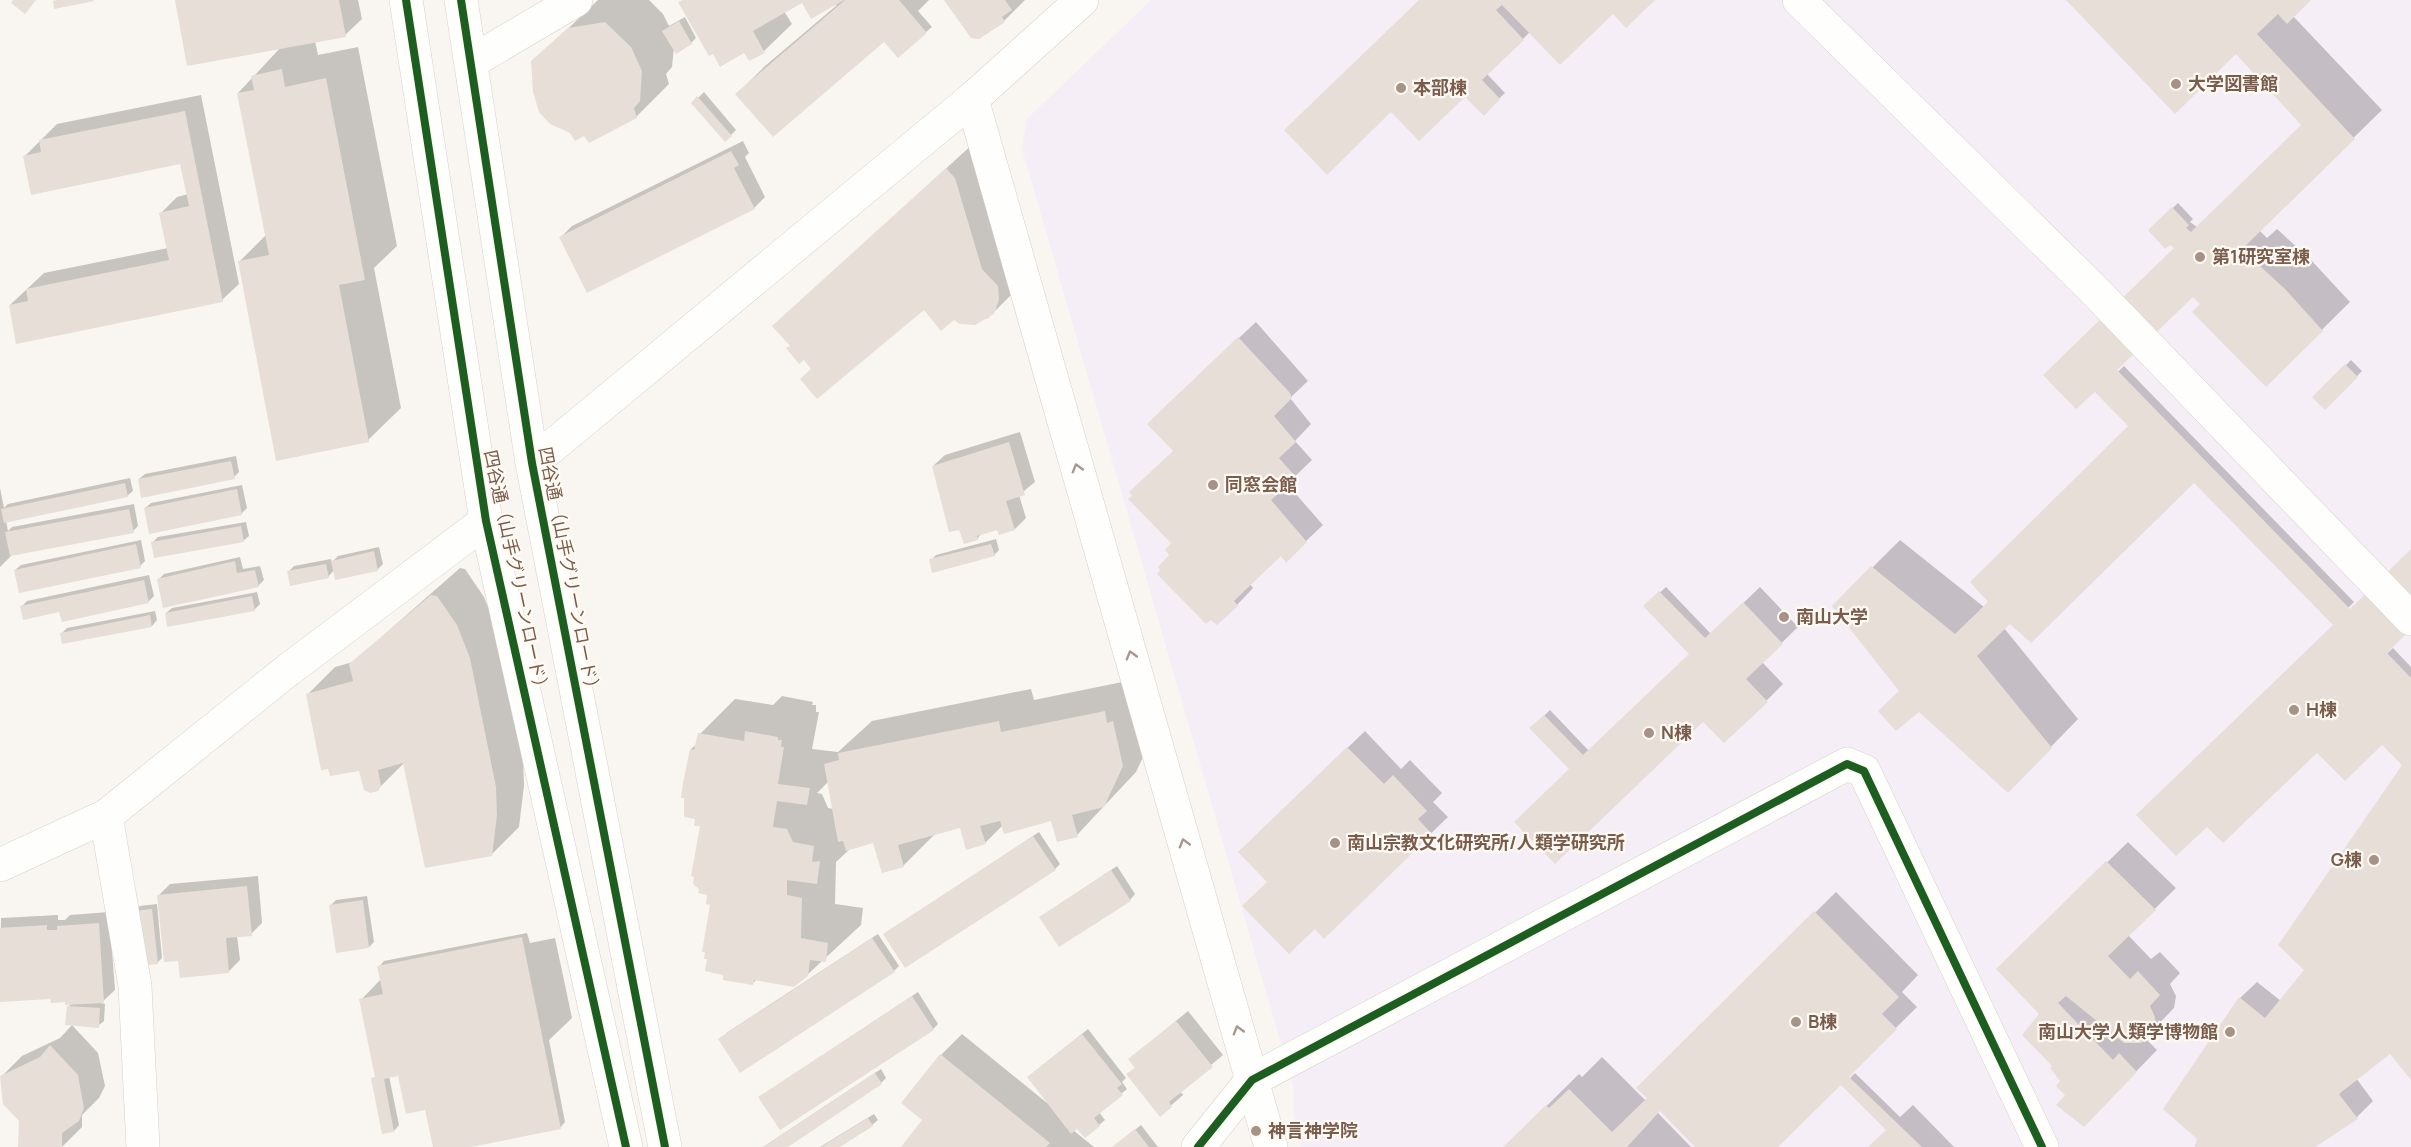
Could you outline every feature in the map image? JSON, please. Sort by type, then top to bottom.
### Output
[{"type":"street","name":"四谷通（山手グリーンロード）","points":[[405,0],[486,521],[626,1147]]},
{"type":"street","name":"四谷通 （山手グリーンロード）","points":[[461,0],[532,463],[665,1147]]},
{"type":"street","points":[[471,62],[576,0]]},
{"type":"street","points":[[532,463],[972,99],[1082,0]]},
{"type":"street","points":[[1799,0],[2093,289],[2411,619]]},
{"type":"street","points":[[972,99],[1271,1147]]},
{"type":"street","points":[[0,865],[106,816],[288,670],[486,521]]},
{"type":"street","points":[[1198,1147],[1252,1080],[1847,765],[1864,771],[2042,1147]]},
{"type":"street","points":[[106,816],[135,986],[143,1147]]},
{"type":"shaded area","name":"南山大学","points":[[1151,0],[2411,0],[2411,1147],[1301,1147],[1294,1121],[1293,1085],[1022,149],[1027,119]]},
{"type":"building","points":[[13,0],[36,0],[25,14],[11,3]]},
{"type":"building","points":[[175,0],[339,0],[346,37],[187,66]]},
{"type":"building","points":[[683,0],[844,0],[811,19],[802,3],[753,31],[765,53],[749,61],[744,53],[720,67],[713,54],[709,56],[678,2]]},
{"type":"building","points":[[845,0],[899,0],[927,33],[898,58],[884,42],[773,137],[735,94]]},
{"type":"building","points":[[944,0],[1005,0],[1012,10],[1002,17],[1005,22],[979,39],[971,38]]},
{"type":"building","name":"本部棟","points":[[1419,0],[1655,0],[1626,28],[1613,14],[1560,65],[1502,5],[1496,10],[1524,40],[1482,80],[1500,99],[1484,116],[1465,97],[1419,141],[1391,112],[1327,175],[1284,130]]},
{"type":"building","points":[[2066,0],[2311,0],[2287,24],[2278,14],[2257,34],[2355,139],[2233,258],[2239,264],[2248,255],[2285,289],[2323,331],[2266,387],[2192,312],[2200,304],[2193,297],[2117,370],[2350,609],[2411,549],[2411,629],[2387,653],[2411,678],[2411,1080],[2390,1054],[2339,1094],[2358,1119],[2315,1147],[2195,1147],[2197,1139],[2163,1109],[2239,997],[2265,1018],[2304,970],[2278,945],[2402,765],[2382,745],[2345,781],[2317,753],[2223,843],[2207,827],[2176,856],[2136,815],[2333,625],[2194,483],[2031,643],[2010,624],[1977,656],[2052,748],[2008,793],[1919,712],[1896,731],[1878,711],[1899,691],[1832,606],[1871,566],[1955,634],[1988,602],[1970,582],[2128,426],[2095,392],[2076,409],[2043,375],[2174,248],[2170,245],[2165,249],[2148,230],[2172,207],[2189,225],[2186,228],[2191,232],[2301,125],[2236,54],[2175,114]]},
{"type":"building","points":[[53,1],[94,1],[54,9]]},
{"type":"building","points":[[679,21],[692,44],[676,54],[662,31]]},
{"type":"building","points":[[605,22],[631,47],[642,71],[640,101],[634,108],[637,118],[589,143],[584,136],[575,141],[570,133],[550,124],[539,112],[533,92],[531,61],[568,28]]},
{"type":"building","points":[[282,69],[285,87],[326,78],[365,280],[339,285],[369,442],[276,461],[238,261],[269,255],[237,93],[254,90],[251,76]]},
{"type":"building","points":[[697,96],[732,136],[725,142],[691,103]]},
{"type":"building","points":[[185,111],[223,302],[16,344],[9,305],[28,301],[26,289],[169,260],[159,213],[189,206],[180,164],[31,195],[23,156],[41,152],[39,140]]},
{"type":"building","points":[[731,151],[739,165],[734,168],[755,209],[587,293],[559,237]]},
{"type":"building","points":[[946,168],[955,178],[982,269],[998,286],[999,300],[994,314],[975,325],[960,324],[954,320],[941,331],[924,310],[817,399],[800,379],[811,369],[804,360],[799,364],[786,348],[790,346],[772,326]]},
{"type":"building","name":"同窓会館","points":[[1238,337],[1290,393],[1292,398],[1274,416],[1296,442],[1279,458],[1296,477],[1271,500],[1307,542],[1286,563],[1281,556],[1234,601],[1238,606],[1217,625],[1211,620],[1206,624],[1157,574],[1160,570],[1158,567],[1169,555],[1165,550],[1171,543],[1128,499],[1132,496],[1129,492],[1173,451],[1147,424]]},
{"type":"building","points":[[2345,364],[2358,377],[2325,410],[2312,397]]},
{"type":"building","points":[[1009,442],[1025,495],[1006,501],[1015,530],[999,535],[997,530],[977,536],[978,540],[964,544],[959,530],[949,532],[932,466]]},
{"type":"building","points":[[231,461],[235,479],[141,498],[138,479]]},
{"type":"building","points":[[125,483],[128,497],[4,523],[1,509]]},
{"type":"building","points":[[237,489],[242,515],[149,534],[144,508]]},
{"type":"building","points":[[129,509],[134,533],[10,556],[5,532]]},
{"type":"building","points":[[241,526],[244,542],[154,558],[151,542]]},
{"type":"building","points":[[136,544],[141,568],[19,593],[14,570]]},
{"type":"building","points":[[991,544],[995,556],[932,573],[929,559]]},
{"type":"building","points":[[374,551],[378,571],[335,580],[331,561]]},
{"type":"building","points":[[235,561],[237,573],[255,570],[259,587],[163,608],[157,579]]},
{"type":"building","points":[[326,564],[329,578],[290,586],[287,571]]},
{"type":"building","points":[[144,580],[149,603],[62,622],[59,612],[23,620],[20,606]]},
{"type":"building","name":"N棟","points":[[1659,591],[1705,638],[1743,602],[1783,644],[1746,679],[1768,702],[1724,743],[1703,722],[1555,864],[1514,822],[1569,769],[1529,728],[1544,715],[1583,755],[1689,654],[1643,606]]},
{"type":"building","points":[[431,595],[437,596],[457,625],[470,658],[496,787],[497,815],[492,856],[425,868],[403,763],[378,770],[381,786],[378,791],[370,793],[364,790],[359,771],[330,776],[328,769],[321,770],[306,694],[353,681],[349,664]]},
{"type":"building","points":[[252,596],[255,611],[167,627],[165,613]]},
{"type":"building","points":[[150,615],[152,627],[62,644],[60,633]]},
{"type":"building","points":[[1105,711],[1107,723],[1113,721],[1123,766],[1104,807],[1072,815],[1078,837],[1057,842],[1051,821],[1004,834],[1000,821],[980,826],[986,844],[966,850],[960,828],[898,845],[904,867],[882,873],[873,843],[846,851],[843,841],[838,842],[824,764],[839,760],[838,753],[999,721],[1001,732]]},
{"type":"building","points":[[745,731],[778,737],[778,740],[782,740],[781,747],[784,747],[778,784],[810,788],[807,805],[777,801],[773,827],[787,829],[793,842],[814,846],[812,862],[820,861],[817,884],[787,880],[787,895],[802,898],[801,938],[828,943],[826,962],[810,960],[808,976],[794,987],[754,980],[753,985],[723,980],[723,975],[705,971],[707,959],[704,959],[705,952],[702,952],[710,905],[706,904],[707,895],[698,893],[699,889],[693,884],[694,877],[691,876],[700,826],[694,826],[695,819],[684,817],[684,798],[681,798],[683,783],[690,749],[694,750],[698,733],[744,741]]},
{"type":"building","name":"南山宗教文化研究所/人類学研究所","points":[[1347,747],[1384,784],[1393,775],[1427,811],[1418,819],[1432,834],[1324,939],[1315,929],[1289,954],[1242,906],[1267,882],[1238,852]]},
{"type":"building","points":[[1033,836],[1056,870],[905,968],[883,934]]},
{"type":"building","points":[[2106,861],[2156,910],[2108,956],[2130,979],[2138,971],[2160,995],[2150,1006],[2155,1017],[2154,1031],[2141,1043],[2124,1043],[2066,996],[2058,1003],[2113,1060],[2119,1053],[2137,1072],[2084,1127],[2056,1105],[2065,1095],[2056,1086],[2060,1081],[2050,1068],[2052,1066],[2022,1035],[2039,1014],[1996,969]]},
{"type":"building","points":[[1111,870],[1131,901],[1059,947],[1039,917]]},
{"type":"building","points":[[247,886],[252,936],[226,938],[229,973],[180,978],[178,961],[164,962],[157,895]]},
{"type":"building","points":[[363,900],[369,948],[336,953],[329,905]]},
{"type":"building","points":[[152,909],[158,964],[139,966],[133,911]]},
{"type":"building","name":"B棟","points":[[1814,911],[1899,997],[1882,1014],[1897,1029],[1849,1077],[1922,1147],[1868,1147],[1886,1130],[1841,1085],[1778,1147],[1695,1147],[1660,1111],[1627,1147],[1503,1147],[1546,1105],[1549,1108],[1569,1089],[1612,1132],[1647,1098],[1636,1088]]},
{"type":"building","points":[[99,923],[104,1003],[65,1005],[65,1002],[51,1003],[50,999],[0,1002],[0,928],[47,925],[47,930],[57,930],[57,926]]},
{"type":"building","points":[[522,937],[561,1129],[471,1147],[433,1147],[425,1110],[406,1114],[398,1076],[384,1079],[394,1132],[382,1134],[371,1078],[375,1077],[359,999],[383,994],[377,966]]},
{"type":"building","points":[[872,938],[895,972],[740,1073],[718,1039]]},
{"type":"building","points":[[912,996],[934,1030],[780,1130],[758,1097]]},
{"type":"building","points":[[67,1006],[100,1008],[99,1028],[65,1025]]},
{"type":"building","points":[[1176,1021],[1213,1067],[1169,1102],[1172,1107],[1160,1117],[1126,1074],[1135,1068],[1128,1059]]},
{"type":"building","points":[[1082,1034],[1122,1084],[1117,1088],[1123,1095],[1094,1118],[1100,1126],[1085,1138],[1077,1129],[1071,1134],[1027,1077]]},
{"type":"building","points":[[50,1045],[78,1075],[84,1108],[79,1121],[62,1133],[62,1147],[18,1147],[19,1121],[3,1104],[0,1076],[40,1057]]},
{"type":"building","points":[[940,1054],[1050,1143],[1046,1147],[901,1147],[922,1120],[901,1103]]},
{"type":"building","points":[[875,1073],[882,1084],[788,1147],[763,1147]]},
{"type":"building","points":[[868,1118],[873,1126],[840,1147],[821,1147]]},
{"type":"building","points":[[1135,1129],[1149,1147],[1112,1147]]},
{"type":"cycle path","points":[[406,0],[486,521],[626,1147]]},
{"type":"cycle path","points":[[461,0],[532,463],[665,1147]]},
{"type":"cycle path","points":[[1198,1147],[1252,1080],[1847,764],[1864,771],[2042,1147]]},
{"type":"place","name":"大学図書館","points":[[2176,84]]},
{"type":"place","name":"本部棟","points":[[1401,88]]},
{"type":"place","name":"第1研究室棟","points":[[2200,257]]},
{"type":"place","name":"同窓会館","points":[[1213,485]]},
{"type":"place","name":"南山大学","points":[[1784,617]]},
{"type":"place","name":"H棟","points":[[2294,710]]},
{"type":"place","name":"N棟","points":[[1649,733]]},
{"type":"place","name":"南山宗教文化研究所/人類学研究所","points":[[1335,843]]},
{"type":"place","name":"G棟","points":[[2374,860]]},
{"type":"place","name":"B棟","points":[[1796,1022]]},
{"type":"place","name":"南山大学人類学博物館","points":[[2230,1032]]},
{"type":"place","name":"神言神学院","points":[[1256,1131]]}]
